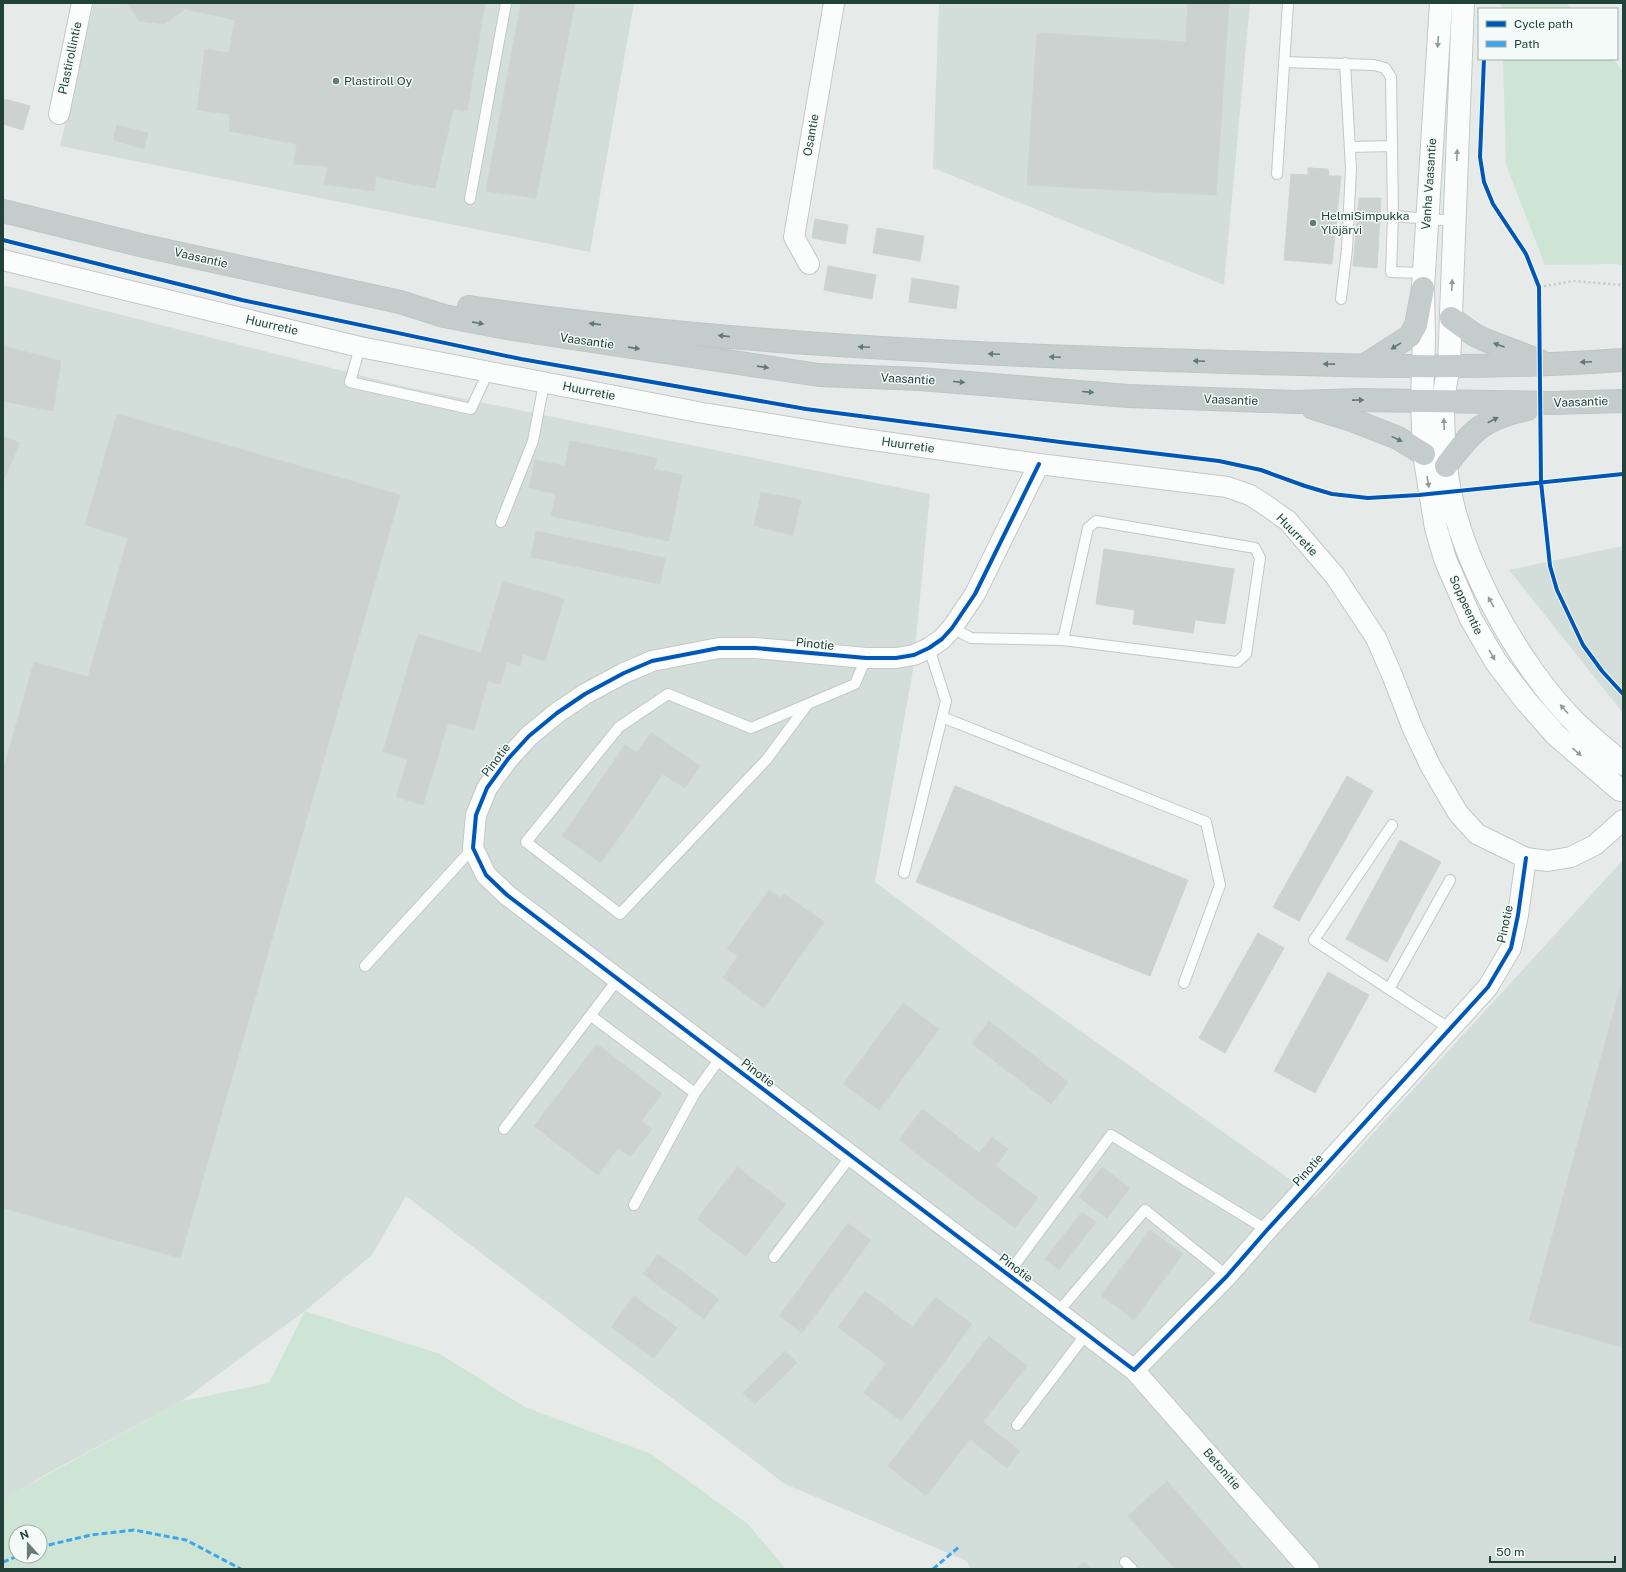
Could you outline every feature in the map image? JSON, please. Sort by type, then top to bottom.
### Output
[{"type":"highway","name":"Vaasantie","points":[[3,211],[140,245],[400,302],[444,316],[512,330],[819,375],[920,379],[1128,396],[1295,402],[1359,400],[1553,403],[1623,400]]},
{"type":"highway","points":[[1365,365],[1410,336],[1416,325],[1423,281]]},
{"type":"highway","name":"Vaasantie","points":[[400,302],[461,306],[562,320],[777,342],[1033,356],[1449,366]]},
{"type":"highway","points":[[1451,318],[1473,334],[1485,340],[1548,364]]},
{"type":"highway","points":[[1449,366],[1548,364],[1623,360]]},
{"type":"highway","points":[[1295,402],[1352,420],[1398,438],[1424,454]]},
{"type":"highway","points":[[1446,466],[1463,442],[1478,427],[1501,416],[1553,403]]},
{"type":"main road","name":"Vanha Vaasantie","points":[[1424,366],[1423,281],[1426,219],[1452,3]]},
{"type":"main road","name":"Vanha Vaasantie","points":[[1449,366],[1454,221],[1452,3]]},
{"type":"main road","name":"Soppeentie","points":[[1424,366],[1422,401],[1424,454],[1436,528],[1445,559],[1471,619],[1496,662],[1526,701],[1556,735],[1620,790],[1623,790]]},
{"type":"main road","name":"Soppeentie","points":[[1449,366],[1443,401],[1446,466],[1455,512],[1466,547],[1484,589],[1530,669],[1577,724],[1623,764]]},
{"type":"street","name":"Plastirollintie","points":[[59,114],[82,3]]},
{"type":"street","name":"Osantie","points":[[809,264],[794,237],[834,3]]},
{"type":"street","name":"Huurretie","points":[[3,260],[360,346],[544,383],[710,414],[844,436],[1039,464],[1227,487],[1250,495],[1288,521],[1335,576],[1376,638],[1413,729],[1431,767],[1458,813],[1476,834],[1526,858],[1548,861],[1571,857],[1595,845],[1623,820]]},
{"type":"street","name":"Pinotie","points":[[1039,464],[975,594],[952,628],[942,639],[930,648],[914,655],[896,658],[866,658],[755,648],[719,648],[652,661],[624,673],[585,694],[557,713],[529,736],[508,759],[488,788],[476,815],[473,848],[486,875],[507,895],[1134,1370],[1227,1276],[1267,1230],[1488,988],[1511,948],[1518,915],[1526,858]]},
{"type":"street","name":"Betonitie","points":[[1134,1370],[1309,1569]]},
{"type":"lane","points":[[470,199],[506,3]]},
{"type":"lane","points":[[1277,174],[1288,3]]},
{"type":"lane","points":[[1284,62],[1374,65],[1385,68],[1391,77],[1393,216],[1390,272],[1423,281]]},
{"type":"lane","points":[[1341,299],[1347,248],[1350,168],[1345,64]]},
{"type":"lane","points":[[1350,147],[1392,146]]},
{"type":"lane","points":[[1393,216],[1454,221]]},
{"type":"lane","points":[[360,346],[350,382],[471,409],[488,372]]},
{"type":"lane","points":[[501,522],[533,441],[544,383]]},
{"type":"lane","points":[[952,628],[971,638],[1063,640],[1237,662],[1246,654],[1260,558],[1255,548],[1096,521],[1088,528],[1063,640]]},
{"type":"lane","points":[[904,873],[946,701],[930,648]]},
{"type":"lane","points":[[807,705],[767,759],[620,914],[526,842],[619,727],[668,694],[751,728],[855,684],[866,658]]},
{"type":"lane","points":[[942,717],[1206,822],[1220,885],[1184,983]]},
{"type":"lane","points":[[1392,825],[1314,940],[1450,1029]]},
{"type":"lane","points":[[365,966],[473,848]]},
{"type":"lane","points":[[1388,989],[1450,880]]},
{"type":"lane","points":[[504,1129],[618,979]]},
{"type":"lane","points":[[591,1016],[695,1093]]},
{"type":"lane","points":[[634,1205],[695,1093],[721,1057]]},
{"type":"lane","points":[[1008,1274],[1111,1135],[1267,1230]]},
{"type":"lane","points":[[774,1257],[851,1156]]},
{"type":"lane","points":[[1058,1312],[1145,1210],[1227,1276]]},
{"type":"lane","points":[[1016,1425],[1086,1334]]},
{"type":"path","points":[[1536,280],[1539,287],[1539,295]]},
{"type":"path","points":[[1539,287],[1574,281],[1623,285]]},
{"type":"shaded area","points":[[94,3],[634,3],[590,252],[60,146]]},
{"type":"shaded area","points":[[939,3],[1250,3],[1224,285],[933,168]]},
{"type":"shaded area","points":[[3,285],[406,387],[930,494],[913,670],[875,882],[983,962],[1315,1197],[1623,860],[1623,1569],[970,1569],[967,1561],[785,1484],[406,1196],[372,1255],[305,1311],[182,1401],[43,1476],[3,1500]]},
{"type":"shaded area","points":[[1623,546],[1623,713],[1509,570]]},
{"type":"green space","points":[[1501,3],[1566,3],[1572,8],[1501,8]]},
{"type":"green space","points":[[1503,60],[1614,60],[1623,71],[1623,265],[1545,265],[1506,165]]},
{"type":"green space","points":[[305,1311],[440,1354],[525,1407],[651,1454],[748,1524],[786,1569],[3,1569],[3,1499],[182,1401],[269,1383]]},
{"type":"building","name":"Plastiroll Oy","points":[[127,3],[485,3],[467,111],[453,109],[435,188],[376,177],[374,191],[324,184],[328,166],[294,164],[297,144],[229,131],[230,114],[197,110],[205,49],[229,53],[235,20],[185,9],[165,24],[139,21]]},
{"type":"building","points":[[521,3],[575,3],[536,198],[486,191]]},
{"type":"building","points":[[1188,3],[1229,3],[1216,195],[1027,185],[1037,33],[1186,42]]},
{"type":"building","points":[[5,99],[30,106],[23,130],[3,124],[3,106]]},
{"type":"building","points":[[117,125],[148,133],[144,149],[113,140]]},
{"type":"building","points":[[1308,168],[1328,169],[1329,176],[1341,176],[1332,264],[1284,260],[1291,174],[1308,175]]},
{"type":"building","points":[[1359,198],[1381,198],[1377,268],[1353,266]]},
{"type":"building","points":[[815,219],[848,225],[845,244],[812,238]]},
{"type":"building","points":[[877,228],[924,236],[920,261],[873,253]]},
{"type":"building","points":[[828,266],[876,275],[872,299],[824,290]]},
{"type":"building","points":[[912,278],[959,286],[956,309],[909,302]]},
{"type":"building","points":[[3,346],[61,361],[53,411],[3,401]]},
{"type":"building","points":[[117,414],[400,495],[180,1258],[3,1208],[3,771],[34,662],[88,677],[128,538],[85,525]]},
{"type":"building","points":[[3,436],[20,443],[3,482]]},
{"type":"building","points":[[570,441],[657,458],[654,469],[682,475],[669,541],[551,516],[556,494],[529,488],[535,460],[565,466]]},
{"type":"building","points":[[761,492],[801,500],[793,535],[754,526]]},
{"type":"building","points":[[536,531],[665,558],[660,584],[531,557]]},
{"type":"building","points":[[1104,549],[1234,569],[1225,624],[1195,620],[1193,633],[1133,624],[1135,610],[1096,604]]},
{"type":"building","points":[[503,581],[564,599],[545,661],[523,654],[520,666],[507,662],[500,684],[488,681],[474,730],[448,723],[423,805],[396,797],[408,759],[383,752],[418,634],[481,653]]},
{"type":"building","points":[[651,732],[700,766],[685,788],[663,774],[601,863],[562,836],[625,745],[637,753]]},
{"type":"building","points":[[1347,776],[1373,791],[1299,921],[1273,907]]},
{"type":"building","points":[[955,786],[1188,880],[1150,976],[916,882]]},
{"type":"building","points":[[1400,840],[1441,862],[1387,962],[1346,939]]},
{"type":"building","points":[[769,890],[781,898],[784,894],[824,922],[764,1008],[723,978],[738,956],[727,949]]},
{"type":"building","points":[[1258,933],[1284,948],[1225,1053],[1199,1038]]},
{"type":"building","points":[[1328,972],[1369,995],[1315,1093],[1274,1071]]},
{"type":"building","points":[[1623,978],[1623,1347],[1529,1321]]},
{"type":"building","points":[[903,1003],[939,1029],[879,1110],[843,1084]]},
{"type":"building","points":[[989,1021],[1068,1082],[1051,1104],[972,1044]]},
{"type":"building","points":[[597,1044],[662,1094],[641,1121],[652,1129],[630,1157],[618,1148],[598,1175],[534,1126]]},
{"type":"building","points":[[922,1109],[979,1153],[992,1137],[1008,1149],[996,1166],[1038,1198],[1015,1228],[899,1140]]},
{"type":"building","points":[[737,1167],[786,1204],[746,1256],[697,1219]]},
{"type":"building","points":[[1102,1167],[1130,1188],[1107,1218],[1079,1197]]},
{"type":"building","points":[[1082,1212],[1096,1222],[1059,1270],[1045,1259]]},
{"type":"building","points":[[848,1223],[871,1240],[802,1333],[779,1316]]},
{"type":"building","points":[[1150,1230],[1183,1254],[1134,1320],[1101,1295]]},
{"type":"building","points":[[658,1254],[719,1299],[704,1319],[643,1274]]},
{"type":"building","points":[[865,1291],[913,1327],[935,1297],[972,1324],[901,1421],[864,1393],[886,1363],[838,1327]]},
{"type":"building","points":[[634,1296],[677,1328],[654,1358],[611,1327]]},
{"type":"building","points":[[989,1336],[1027,1366],[983,1422],[1020,1451],[1007,1468],[970,1439],[926,1496],[888,1466]]},
{"type":"building","points":[[785,1351],[797,1363],[755,1404],[743,1393]]},
{"type":"building","points":[[1167,1481],[1244,1569],[1175,1569],[1128,1516]]},
{"type":"building","points":[[1084,1562],[1091,1569],[1076,1569]]},
{"type":"marked path","points":[[48,1545],[91,1535],[134,1530],[186,1540],[241,1569]]},
{"type":"marked path","points":[[933,1569],[960,1546]]},
{"type":"marked path","points":[[3,1562],[8,1560]]},
{"type":"cycle path","points":[[1484,60],[1480,157],[1484,182],[1493,204],[1526,254],[1539,287],[1541,482],[1550,566],[1557,590],[1583,645],[1602,671],[1623,694]]},
{"type":"cycle path","points":[[3,240],[242,300],[521,359],[806,409],[1219,461],[1261,470],[1332,494],[1368,498],[1419,495],[1623,474]]},
{"type":"cycle path","points":[[1039,464],[975,594],[952,628],[942,639],[929,648],[914,655],[896,658],[866,658],[755,648],[719,648],[652,661],[624,673],[585,694],[557,713],[529,736],[508,759],[487,788],[476,815],[473,848],[486,875],[507,895],[1134,1370],[1227,1276],[1488,987],[1511,948],[1518,915],[1526,858]]},
{"type":"place","name":"Plastiroll Oy","points":[[336,81]]},
{"type":"place","name":"HelmiSimpukka Ylöjärvi","points":[[1313,223]]}]
